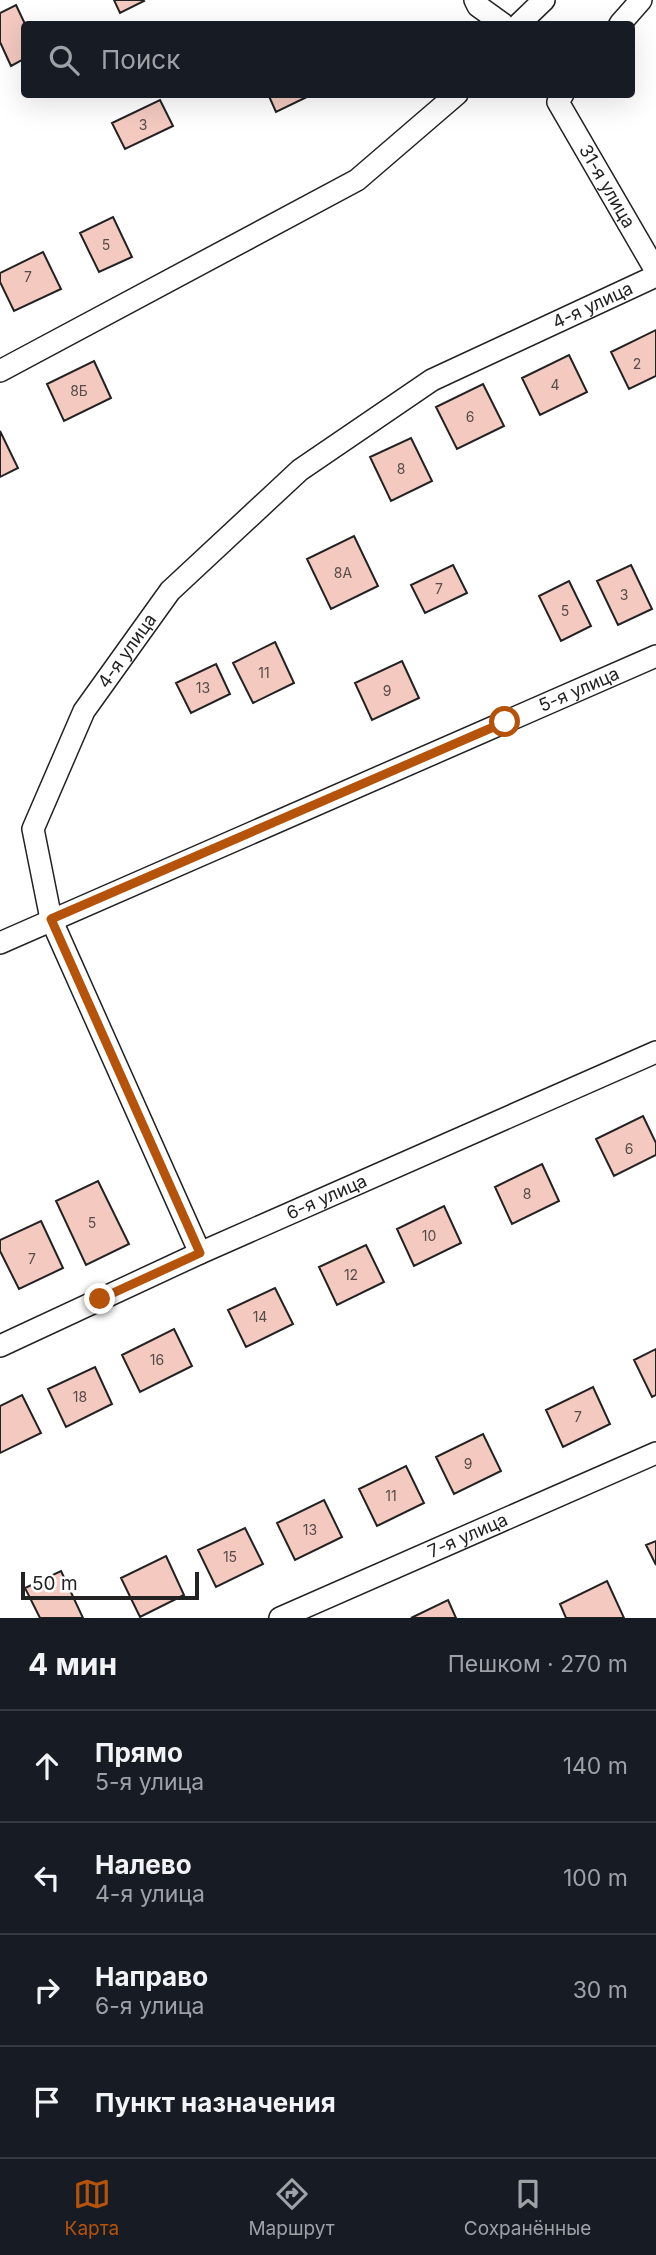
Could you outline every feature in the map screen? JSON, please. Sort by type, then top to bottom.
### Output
[{"type":"street","points":[[475,0],[478,6],[499,21]]},
{"type":"street","points":[[522,21],[544,0]]},
{"type":"street","points":[[623,21],[641,0]]},
{"type":"street","points":[[0,371],[357,180],[452,98]]},
{"type":"street","name":"31-я улица","points":[[560,98],[656,273]]},
{"type":"street","name":"4-я улица","points":[[200,1253],[51,919],[33,828],[84,711],[170,591],[300,470],[432,380],[656,273]]},
{"type":"street","name":"5-я улица","points":[[0,943],[656,656]]},
{"type":"street","name":"6-я улица","points":[[0,1346],[200,1253],[656,1052]]},
{"type":"street","name":"7-я улица","points":[[280,1618],[656,1453]]},
{"type":"building","points":[[114,0],[143,0],[144,1],[120,13]]},
{"type":"building","points":[[16,5],[24,21],[21,21],[21,61],[11,66],[0,42],[0,13]]},
{"type":"building","points":[[270,98],[305,98],[276,112]]},
{"type":"building","points":[[160,100],[173,126],[125,149],[112,123]]},
{"type":"building","points":[[113,217],[132,257],[99,272],[80,233]]},
{"type":"building","points":[[43,252],[61,289],[14,311],[0,282],[0,273]]},
{"type":"building","points":[[656,330],[656,376],[629,389],[611,352]]},
{"type":"building","points":[[569,355],[587,392],[540,415],[522,378]]},
{"type":"building","points":[[94,361],[111,398],[64,421],[47,384]]},
{"type":"building","points":[[483,384],[504,426],[457,449],[436,407]]},
{"type":"building","points":[[0,431],[18,468],[0,477]]},
{"type":"building","points":[[411,438],[432,481],[391,501],[370,457]]},
{"type":"building","points":[[354,536],[378,586],[331,609],[307,559]]},
{"type":"building","points":[[453,565],[467,593],[425,613],[411,585]]},
{"type":"building","points":[[631,565],[652,609],[618,625],[597,581]]},
{"type":"building","points":[[569,581],[591,626],[561,641],[539,596]]},
{"type":"building","points":[[275,642],[294,683],[253,703],[233,663]]},
{"type":"building","points":[[402,661],[419,698],[372,720],[355,683]]},
{"type":"building","points":[[216,664],[230,694],[191,713],[176,683]]},
{"type":"building","points":[[643,1116],[656,1143],[656,1155],[614,1176],[596,1139]]},
{"type":"building","points":[[542,1164],[559,1201],[512,1224],[495,1187]]},
{"type":"building","points":[[98,1181],[129,1244],[86,1265],[56,1201]]},
{"type":"building","points":[[444,1206],[461,1243],[414,1266],[397,1229]]},
{"type":"building","points":[[41,1221],[63,1268],[19,1289],[0,1251],[0,1240]]},
{"type":"building","points":[[366,1245],[384,1282],[337,1305],[319,1267]]},
{"type":"building","points":[[275,1288],[293,1324],[246,1347],[228,1310]]},
{"type":"building","points":[[174,1329],[192,1366],[140,1392],[122,1355]]},
{"type":"building","points":[[656,1349],[656,1395],[652,1397],[634,1360]]},
{"type":"building","points":[[95,1367],[112,1404],[66,1427],[48,1389]]},
{"type":"building","points":[[593,1387],[610,1424],[563,1447],[546,1410]]},
{"type":"building","points":[[22,1395],[41,1433],[0,1453],[0,1406]]},
{"type":"building","points":[[483,1434],[501,1471],[454,1494],[436,1457]]},
{"type":"building","points":[[406,1466],[424,1503],[377,1526],[359,1489]]},
{"type":"building","points":[[324,1500],[342,1537],[295,1560],[277,1523]]},
{"type":"building","points":[[245,1528],[263,1564],[216,1587],[198,1550]]},
{"type":"building","points":[[656,1541],[656,1565],[646,1545]]},
{"type":"building","points":[[166,1556],[184,1595],[140,1617],[121,1578]]},
{"type":"building","points":[[61,1571],[83,1618],[40,1618],[25,1588]]},
{"type":"building","points":[[607,1581],[624,1618],[566,1618],[560,1604]]},
{"type":"building","points":[[448,1600],[456,1618],[411,1618]]},
{"type":"route","points":[[100,1299],[200,1253],[51,919],[505,722]]}]
